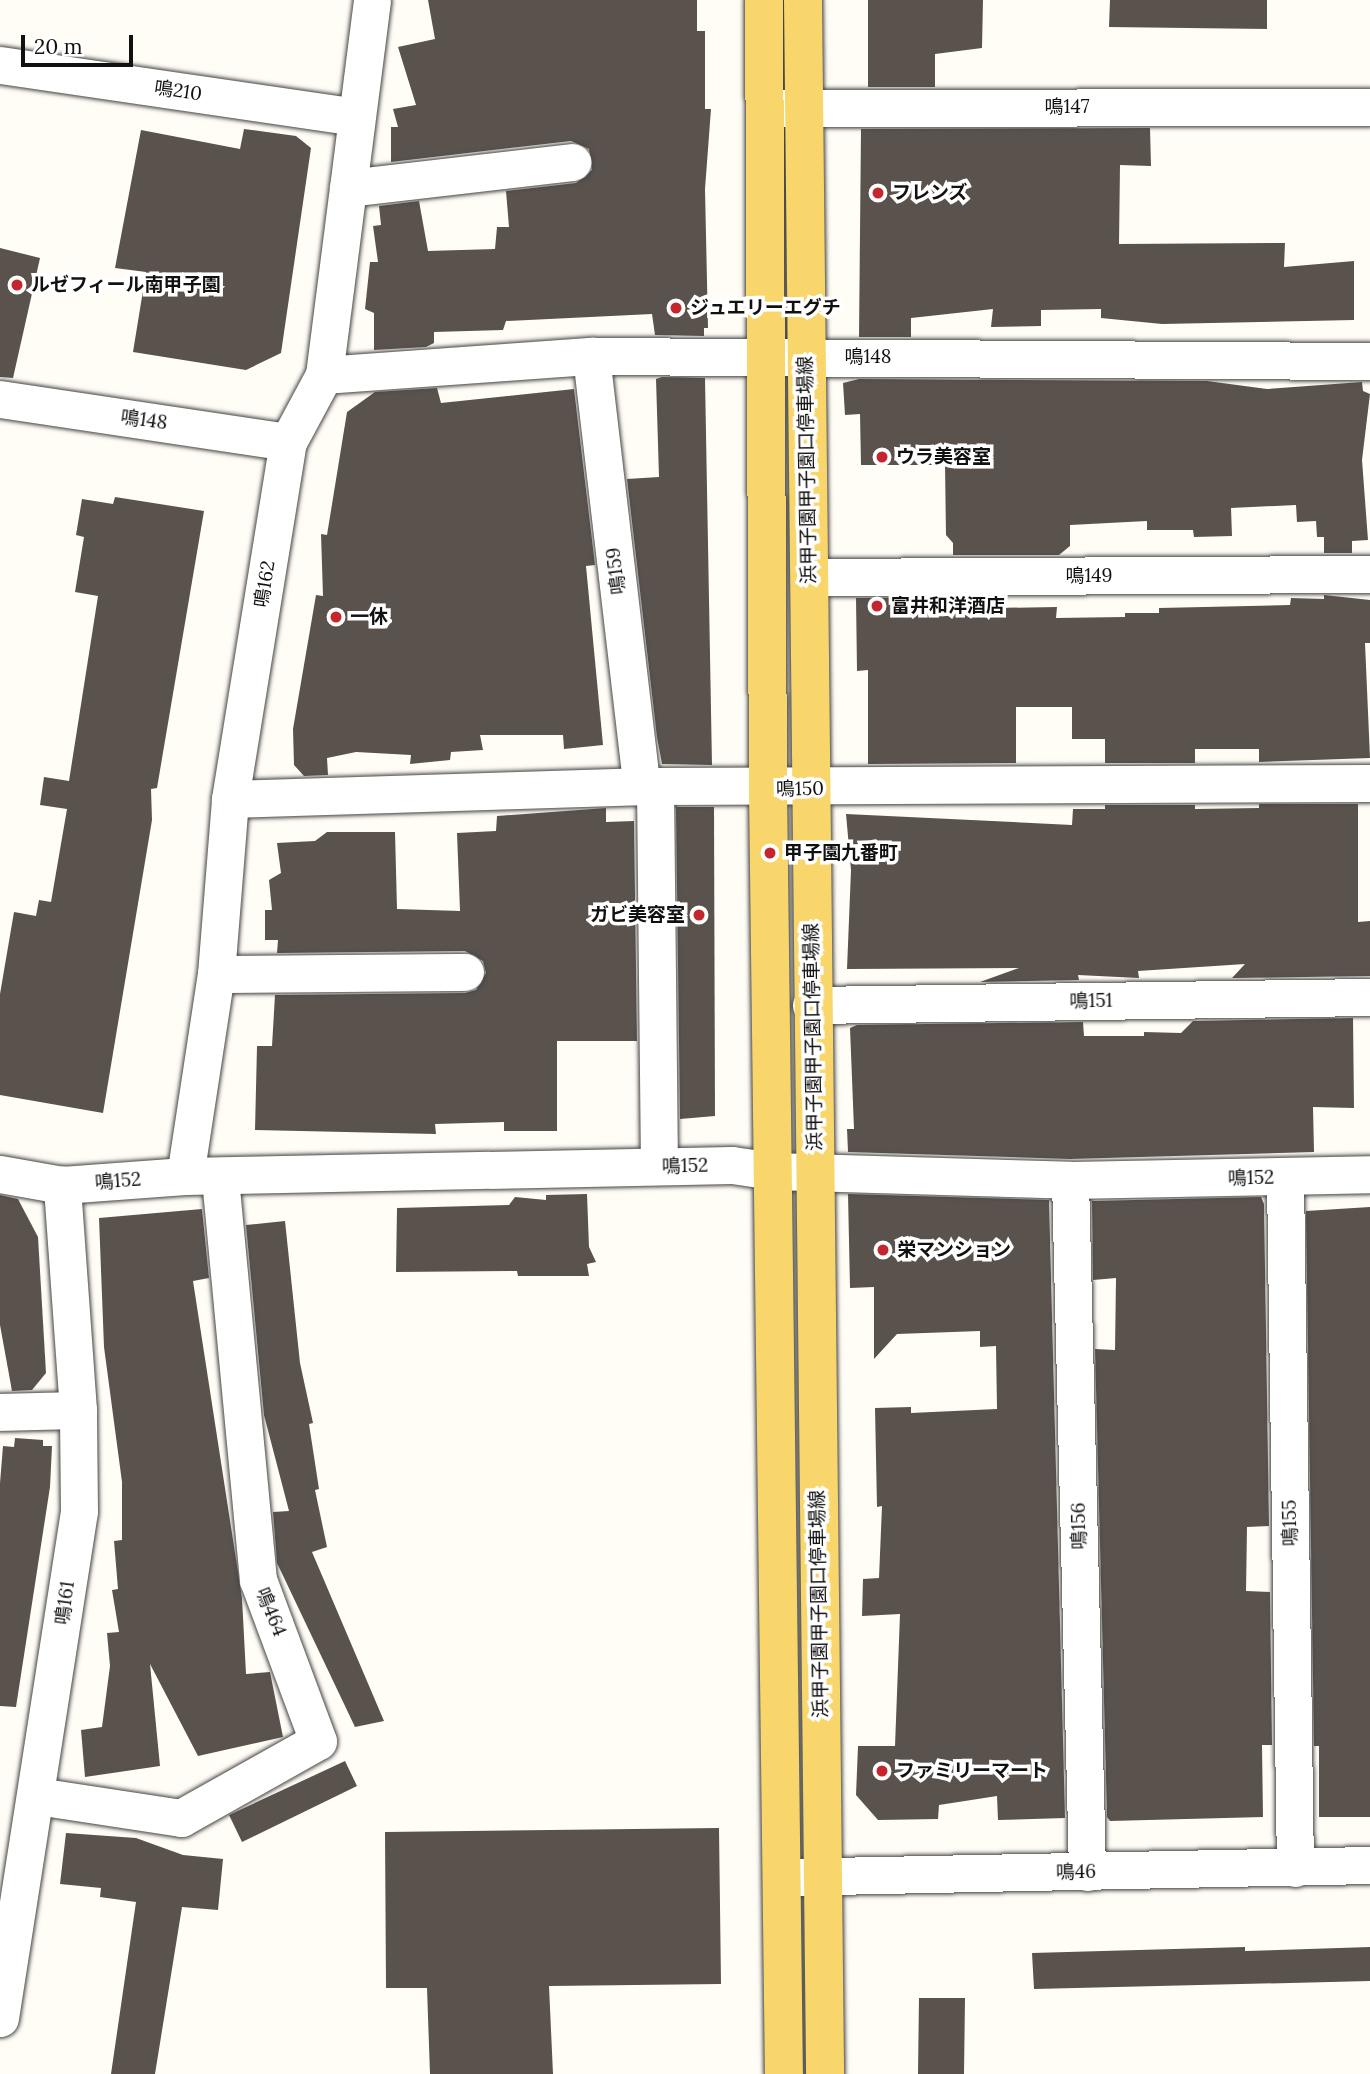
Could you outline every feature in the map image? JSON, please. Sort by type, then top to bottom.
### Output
[{"type":"main road","name":"浜甲子園甲子園口停車場線","points":[[764,0],[768,789],[784,2074]]},
{"type":"main road","name":"浜甲子園甲子園口停車場線","points":[[803,0],[813,789],[811,1005],[825,2074]]},
{"type":"street","name":"鳴162","points":[[202,1176],[230,799],[288,442],[324,375],[372,0]]},
{"type":"street","name":"鳴210","points":[[0,65],[356,117]]},
{"type":"street","name":"鳴147","points":[[764,108],[1370,107]]},
{"type":"street","points":[[348,188],[573,162]]},
{"type":"street","name":"鳴148","points":[[324,375],[591,356],[1370,361]]},
{"type":"street","name":"鳴159","points":[[591,356],[648,787],[659,1167]]},
{"type":"street","name":"鳴148","points":[[0,399],[288,442]]},
{"type":"street","name":"鳴149","points":[[809,577],[1370,574]]},
{"type":"street","name":"鳴150","points":[[230,799],[648,787],[813,789],[1370,783]]},
{"type":"street","points":[[216,974],[465,972]]},
{"type":"street","name":"鳴151","points":[[811,1005],[1370,997]]},
{"type":"street","name":"鳴152","points":[[0,1174],[62,1185],[202,1176],[732,1165],[773,1171],[1070,1180],[1285,1178],[1370,1174]]},
{"type":"street","name":"鳴464","points":[[37,1796],[181,1818],[318,1741],[258,1580],[202,1176]]},
{"type":"street","name":"鳴155","points":[[1285,1178],[1295,1868]]},
{"type":"street","name":"鳴156","points":[[1070,1180],[1087,1872]]},
{"type":"street","name":"鳴161","points":[[0,2018],[37,1796],[79,1511],[78,1410],[62,1185]]},
{"type":"street","points":[[0,1412],[78,1410]]},
{"type":"street","name":"鳴46","points":[[782,1877],[1370,1866]]},
{"type":"building","points":[[428,0],[697,0],[697,31],[705,31],[705,109],[711,109],[705,189],[708,328],[704,328],[704,336],[655,335],[652,314],[506,321],[503,330],[434,332],[434,343],[426,347],[374,350],[374,313],[365,309],[370,262],[378,262],[373,226],[381,225],[379,206],[419,201],[428,251],[495,249],[497,227],[509,227],[506,191],[576,183],[592,170],[589,149],[571,141],[391,162],[391,127],[398,127],[393,109],[416,105],[398,47],[435,39]]},
{"type":"building","points":[[868,0],[983,0],[982,48],[935,54],[935,87],[868,87]]},
{"type":"building","points":[[1110,0],[1267,0],[1267,29],[1109,27]]},
{"type":"building","points":[[1150,128],[1151,166],[1120,165],[1119,244],[1285,243],[1284,267],[1354,261],[1354,320],[1162,324],[1101,318],[1101,309],[1041,310],[1041,326],[991,327],[993,309],[911,318],[911,337],[859,337],[861,129]]},
{"type":"building","points":[[244,129],[296,136],[311,148],[281,353],[246,370],[133,352],[146,272],[115,268],[141,130],[240,149]]},
{"type":"building","name":"ルゼフィール南甲子園","points":[[0,248],[40,258],[13,378],[0,377]]},
{"type":"building","points":[[705,378],[712,765],[662,764],[657,737],[627,479],[659,477],[656,379]]},
{"type":"building","points":[[859,379],[1207,381],[1267,389],[1362,382],[1363,391],[1370,394],[1362,460],[1368,540],[1352,541],[1352,553],[1324,553],[1324,537],[1317,537],[1316,521],[1297,522],[1296,505],[1231,508],[1232,536],[1194,537],[1193,530],[1147,530],[1147,521],[1070,525],[1070,546],[1059,555],[953,555],[953,543],[946,535],[945,465],[861,465],[860,414],[845,415],[843,383]]},
{"type":"building","points":[[437,388],[441,403],[574,389],[595,565],[586,566],[603,745],[564,749],[563,735],[480,735],[483,750],[451,752],[450,760],[410,764],[411,755],[356,752],[327,758],[328,775],[304,776],[294,765],[293,729],[316,595],[323,596],[321,534],[327,535],[347,412],[375,392]]},
{"type":"building","points":[[115,497],[204,511],[157,788],[151,789],[152,820],[103,1113],[0,1095],[0,994],[14,912],[36,916],[39,900],[51,902],[67,809],[40,805],[44,777],[69,781],[98,596],[75,592],[84,537],[76,535],[82,499],[113,504]]},
{"type":"building","points":[[1324,595],[1370,600],[1370,643],[1365,643],[1370,758],[1259,762],[1259,749],[1195,749],[1195,763],[1105,763],[1105,739],[1072,739],[1072,707],[1016,707],[1016,763],[868,764],[868,670],[857,671],[856,598],[1006,597],[992,608],[1057,607],[1056,618],[1125,617],[1125,613],[1159,613],[1159,608],[1290,605],[1291,598],[1324,599]]},
{"type":"building","points":[[1259,804],[1358,804],[1358,922],[1370,921],[1370,976],[1232,978],[1245,964],[1138,971],[1139,978],[1078,975],[1079,980],[980,982],[1019,968],[847,969],[851,870],[846,814],[1072,825],[1073,809],[1105,809],[1105,805],[1195,805],[1195,809],[1259,808]]},
{"type":"building","points":[[676,807],[714,807],[715,1116],[680,1119]]},
{"type":"building","points":[[606,808],[606,822],[634,821],[637,1041],[557,1041],[557,1131],[504,1131],[504,1122],[435,1124],[436,1134],[255,1130],[257,1046],[272,1046],[275,995],[465,993],[476,990],[486,973],[483,961],[465,951],[277,953],[278,940],[265,940],[265,910],[272,910],[269,880],[281,873],[277,843],[315,841],[327,832],[395,832],[397,909],[460,911],[457,833],[496,831],[497,816]]},
{"type":"building","points":[[1353,1018],[1354,1108],[1313,1107],[1314,1152],[1070,1159],[848,1152],[847,1129],[854,1129],[850,1028],[857,1025],[1083,1022],[1084,1036],[1144,1036],[1144,1032],[1181,1033],[1193,1021]]},
{"type":"building","points":[[587,1194],[589,1247],[596,1262],[587,1264],[589,1276],[518,1276],[517,1271],[396,1272],[397,1208],[509,1205],[515,1197],[546,1200],[546,1195]]},
{"type":"building","points":[[848,1194],[1049,1200],[1065,1818],[998,1820],[997,1796],[939,1805],[938,1819],[878,1820],[856,1795],[858,1746],[895,1746],[900,1614],[862,1616],[863,1579],[879,1578],[882,1506],[877,1507],[875,1408],[911,1407],[911,1413],[997,1409],[996,1346],[980,1347],[980,1331],[897,1334],[874,1359],[874,1287],[850,1288]]},
{"type":"building","points":[[0,1195],[18,1199],[38,1237],[46,1373],[32,1390],[12,1391],[0,1325]]},
{"type":"building","points":[[1261,1197],[1264,1204],[1269,1526],[1247,1527],[1246,1591],[1270,1592],[1272,1745],[1262,1745],[1263,1817],[1110,1821],[1107,1817],[1095,1349],[1115,1350],[1116,1278],[1093,1280],[1092,1201]]},
{"type":"building","points":[[1370,1207],[1370,1817],[1319,1817],[1319,1746],[1314,1746],[1306,1211]]},
{"type":"building","points":[[202,1209],[209,1278],[193,1281],[242,1598],[246,1674],[270,1672],[283,1737],[198,1756],[150,1664],[160,1766],[85,1777],[81,1730],[102,1727],[110,1666],[107,1633],[119,1632],[112,1590],[118,1589],[114,1541],[122,1540],[122,1482],[104,1347],[99,1218]]},
{"type":"building","points":[[285,1221],[300,1363],[313,1423],[309,1424],[319,1489],[315,1490],[327,1547],[312,1552],[384,1721],[355,1727],[277,1563],[273,1512],[289,1511],[264,1415],[246,1225]]},
{"type":"building","points":[[15,1438],[43,1440],[43,1446],[52,1446],[50,1487],[16,1707],[0,1706],[0,1483],[3,1446],[14,1447]]},
{"type":"building","points":[[345,1761],[357,1786],[242,1842],[229,1815]]},
{"type":"building","points":[[719,1828],[721,1984],[549,1986],[553,2074],[430,2074],[427,1988],[386,1988],[385,1832]]},
{"type":"building","points":[[66,1833],[136,1838],[183,1855],[223,1859],[218,1910],[182,1907],[155,2074],[111,2074],[136,1902],[100,1897],[101,1888],[60,1884]]},
{"type":"building","points":[[1245,1947],[1245,1951],[1370,1947],[1370,1981],[1034,1989],[1032,1953]]},
{"type":"building","points":[[919,1998],[965,1998],[964,2074],[918,2074]]},
{"type":"place","name":"フレンズ","points":[[878,193]]},
{"type":"place","name":"ルゼフィール南甲子園","points":[[17,285]]},
{"type":"place","name":"ジュエリーエグチ","points":[[676,308]]},
{"type":"place","name":"ウラ美容室","points":[[882,457]]},
{"type":"place","name":"富井和洋酒店","points":[[877,606]]},
{"type":"place","name":"一休","points":[[336,617]]},
{"type":"place","name":"甲子園九番町","points":[[770,853]]},
{"type":"place","name":"ガビ美容室","points":[[699,915]]},
{"type":"place","name":"栄マンション","points":[[883,1250]]},
{"type":"place","name":"ファミリーマート","points":[[882,1771]]}]
